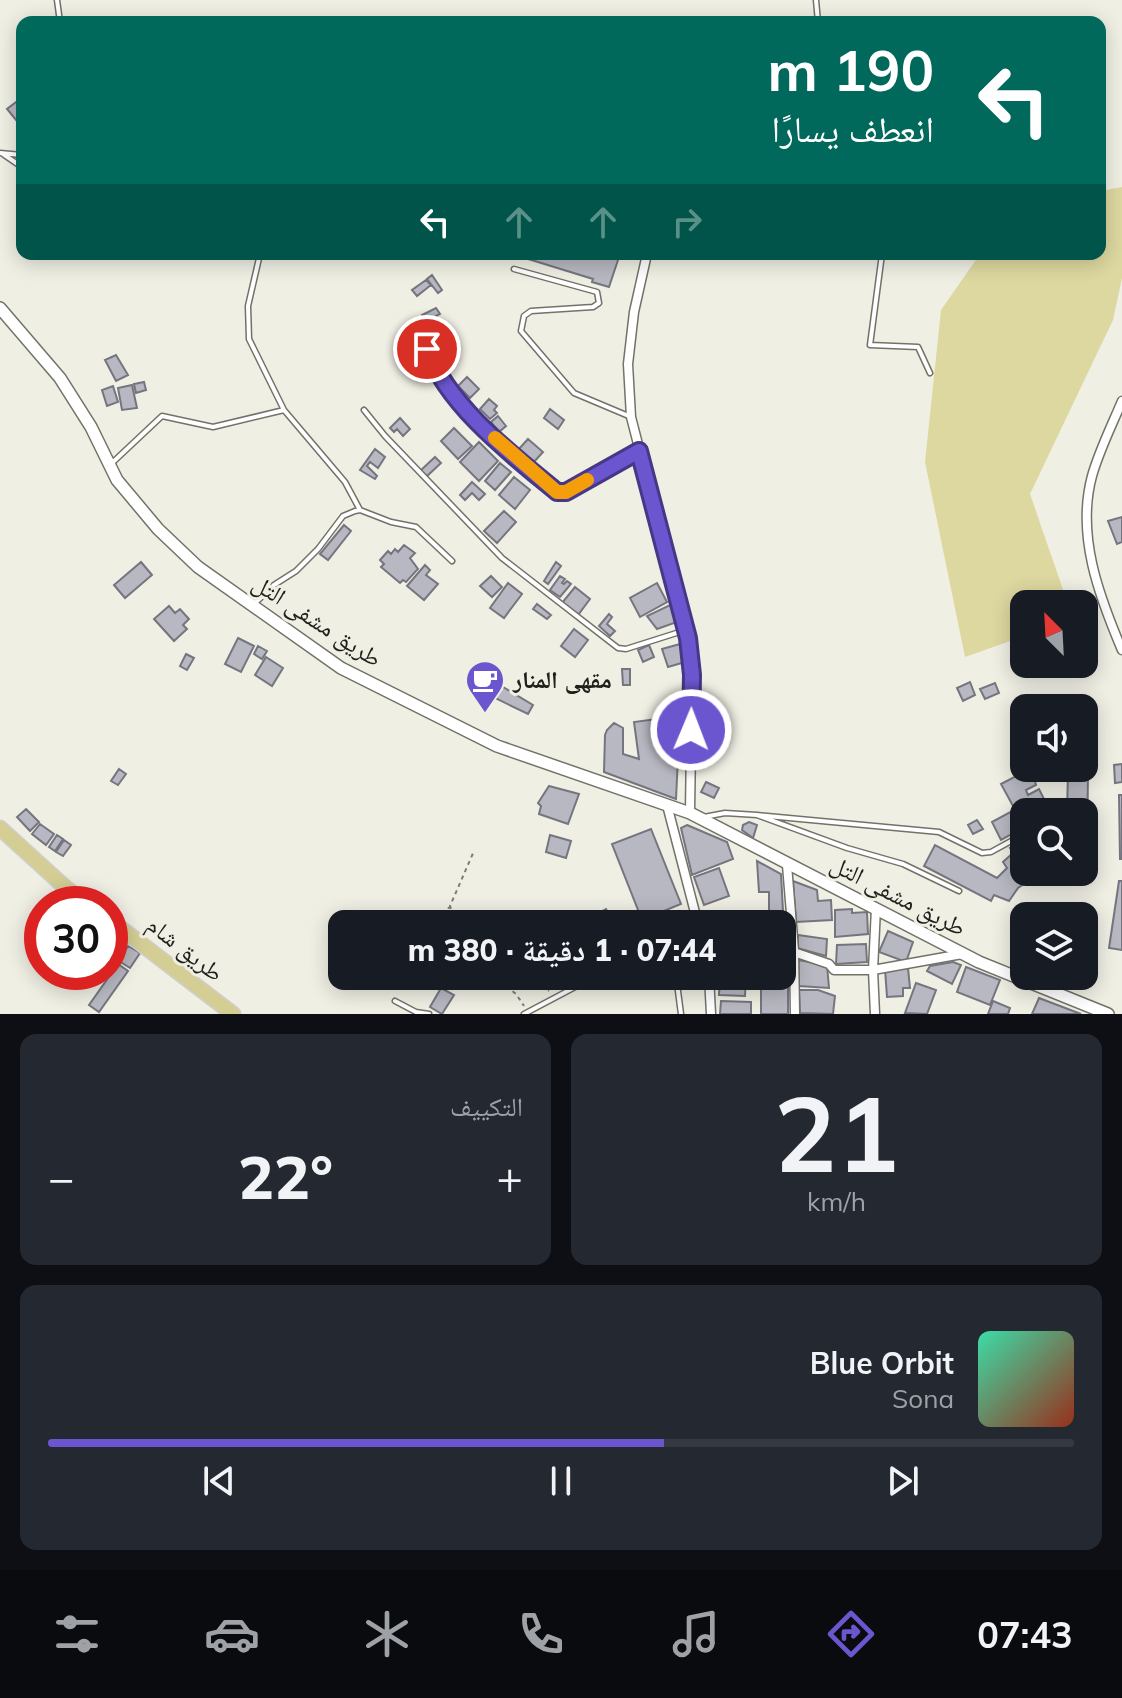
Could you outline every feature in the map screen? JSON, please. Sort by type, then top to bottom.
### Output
[{"type":"main road","points":[[0,828],[64,886]]},
{"type":"main road","name":"طريق شام","points":[[128,934],[233,1014]]},
{"type":"street","points":[[646,260],[634,312],[628,364],[631,417],[686,630],[692,675],[695,816]]},
{"type":"street","name":"طريق مشفى التل","points":[[0,308],[60,378],[91,427],[117,480],[158,529],[198,567],[341,668],[484,740],[695,816],[963,953],[1108,1014]]},
{"type":"street","points":[[1122,401],[1092,475],[1086,514],[1091,559],[1106,613],[1122,650]]},
{"type":"street","points":[[667,805],[696,910]]},
{"type":"street","points":[[787,865],[791,910]]},
{"type":"street","points":[[875,1014],[873,970],[876,908]]},
{"type":"street","points":[[796,951],[829,964],[834,970],[873,970],[963,953]]},
{"type":"street","points":[[710,990],[711,1014]]},
{"type":"street","points":[[795,990],[795,1014]]},
{"type":"lane","points":[[259,260],[248,306],[249,339],[284,410],[345,482],[360,510]]},
{"type":"lane","points":[[881,260],[870,345],[918,347],[930,373]]},
{"type":"lane","points":[[514,269],[597,292],[599,303],[593,307],[540,308],[531,311],[524,316],[521,331],[574,393],[631,417]]},
{"type":"lane","points":[[422,333],[433,365],[446,385],[480,424],[557,492],[566,492],[639,451]]},
{"type":"lane","points":[[110,465],[162,416],[213,427],[284,410]]},
{"type":"lane","points":[[364,410],[502,558],[618,648],[626,649],[686,630]]},
{"type":"lane","points":[[252,605],[296,571],[318,549],[343,516],[360,510],[391,522],[416,527],[452,561]]},
{"type":"lane","points":[[695,816],[725,813],[757,815],[939,832],[982,853],[991,852],[1010,842]]},
{"type":"lane","points":[[757,815],[847,848],[903,864],[959,891]]},
{"type":"lane","points":[[525,1013],[571,990]]},
{"type":"lane","points":[[678,990],[681,1014]]},
{"type":"lane","points":[[395,1001],[416,1012],[429,1014]]},
{"type":"path","points":[[448,910],[474,851]]},
{"type":"path","points":[[450,906],[451,910]]},
{"type":"path","points":[[511,990],[525,1013]]},
{"type":"path","points":[[549,990],[555,999]]},
{"type":"shaded area","points":[[1122,187],[1122,278],[1113,320],[1030,494],[1063,590],[1010,590],[1010,641],[965,657],[925,462],[941,310],[976,260],[1106,260],[1106,190]]},
{"type":"building","points":[[16,102],[16,120],[7,109]]},
{"type":"building","points":[[531,260],[618,260],[609,287],[592,282],[593,279]]},
{"type":"building","points":[[432,275],[442,290],[438,293],[427,279]]},
{"type":"building","points":[[426,280],[431,285],[417,296],[412,290]]},
{"type":"building","points":[[436,308],[440,314],[425,322],[422,315]]},
{"type":"building","points":[[116,355],[128,375],[116,381],[105,360]]},
{"type":"building","points":[[467,377],[479,389],[470,398],[458,386]]},
{"type":"building","points":[[144,382],[146,390],[136,393],[134,384]]},
{"type":"building","points":[[132,385],[137,408],[122,410],[118,388]]},
{"type":"building","points":[[113,386],[118,402],[107,406],[102,390]]},
{"type":"building","points":[[489,399],[497,406],[494,410],[497,413],[490,419],[480,409]]},
{"type":"building","points":[[550,409],[564,420],[558,429],[544,418]]},
{"type":"building","points":[[498,416],[506,426],[499,432],[491,422]]},
{"type":"building","points":[[400,418],[410,429],[403,436],[397,429],[394,432],[390,428]]},
{"type":"building","points":[[454,428],[472,446],[458,459],[441,441]]},
{"type":"building","points":[[528,439],[543,452],[533,463],[518,450]]},
{"type":"building","points":[[479,442],[498,461],[479,481],[460,462]]},
{"type":"building","points":[[375,449],[385,457],[378,468],[370,462],[367,466],[377,476],[375,479],[360,470]]},
{"type":"building","points":[[435,457],[441,463],[426,477],[420,471]]},
{"type":"building","points":[[500,463],[511,472],[495,490],[485,481]]},
{"type":"building","points":[[514,477],[530,490],[515,509],[499,495]]},
{"type":"building","points":[[472,482],[485,494],[479,500],[472,493],[465,500],[460,495]]},
{"type":"building","points":[[504,511],[516,522],[497,543],[484,531]]},
{"type":"building","points":[[1122,517],[1122,542],[1117,544],[1108,521]]},
{"type":"building","points":[[344,525],[351,531],[328,560],[320,554]]},
{"type":"building","points":[[404,545],[415,553],[410,558],[418,569],[406,582],[403,580],[400,583],[381,567],[384,564],[380,560],[388,551],[391,554],[395,549],[398,552]]},
{"type":"building","points":[[141,562],[152,575],[125,598],[114,585]]},
{"type":"building","points":[[556,562],[561,566],[548,584],[544,581]]},
{"type":"building","points":[[425,565],[430,570],[426,575],[438,584],[424,600],[407,586]]},
{"type":"building","points":[[491,576],[502,587],[492,597],[480,586]]},
{"type":"building","points":[[560,576],[565,579],[562,583],[567,581],[571,584],[560,597],[550,590]]},
{"type":"building","points":[[508,583],[522,594],[504,618],[490,608]]},
{"type":"building","points":[[657,583],[667,602],[640,617],[630,598]]},
{"type":"building","points":[[575,587],[590,599],[578,615],[562,603]]},
{"type":"building","points":[[537,604],[551,615],[547,619],[533,609]]},
{"type":"building","points":[[670,605],[677,622],[657,629],[647,616]]},
{"type":"building","points":[[169,606],[175,613],[180,609],[189,619],[183,625],[187,629],[174,641],[154,619]]},
{"type":"building","points":[[609,614],[612,617],[607,624],[615,631],[610,636],[599,626]]},
{"type":"building","points":[[574,629],[588,640],[575,657],[561,646]]},
{"type":"building","points":[[238,638],[254,646],[241,672],[225,664]]},
{"type":"building","points":[[680,644],[685,662],[668,667],[662,649]]},
{"type":"building","points":[[649,645],[654,657],[643,662],[638,650]]},
{"type":"building","points":[[258,646],[267,651],[262,659],[254,654]]},
{"type":"building","points":[[186,654],[194,658],[187,670],[180,666]]},
{"type":"building","points":[[266,657],[283,668],[272,686],[255,675]]},
{"type":"building","points":[[622,669],[630,669],[630,685],[623,685]]},
{"type":"building","points":[[478,675],[498,684],[493,697],[470,685]]},
{"type":"building","points":[[970,682],[975,695],[963,701],[957,688]]},
{"type":"building","points":[[995,683],[999,693],[985,699],[980,689]]},
{"type":"building","points":[[498,684],[533,705],[528,714],[493,697]]},
{"type":"building","points":[[680,716],[676,799],[604,772],[605,735],[614,723],[623,728],[623,754],[639,759],[634,722]]},
{"type":"building","points":[[1122,764],[1122,782],[1115,783],[1114,765]]},
{"type":"building","points":[[119,769],[126,774],[118,785],[111,781]]},
{"type":"building","points":[[1010,779],[1010,782],[1035,782],[1036,785],[1026,790],[1028,795],[1039,789],[1044,798],[1010,798],[1010,800],[1001,784]]},
{"type":"building","points":[[706,782],[719,788],[714,798],[701,792]]},
{"type":"building","points":[[1068,782],[1088,782],[1088,798],[1067,798]]},
{"type":"building","points":[[549,786],[579,794],[568,824],[539,814],[541,806],[538,803]]},
{"type":"building","points":[[1119,795],[1122,795],[1122,859],[1120,859]]},
{"type":"building","points":[[26,809],[39,822],[30,831],[17,817]]},
{"type":"building","points":[[1010,812],[1010,835],[1001,840],[992,822]]},
{"type":"building","points":[[977,820],[983,829],[973,834],[968,825]]},
{"type":"building","points":[[749,822],[757,825],[753,838],[742,830],[743,825]]},
{"type":"building","points":[[40,824],[54,834],[46,845],[32,834]]},
{"type":"building","points":[[687,825],[727,842],[733,859],[692,875],[681,828]]},
{"type":"building","points":[[651,829],[681,904],[666,910],[638,910],[612,844]]},
{"type":"building","points":[[57,835],[63,839],[55,851],[49,847]]},
{"type":"building","points":[[550,835],[571,841],[566,858],[546,852]]},
{"type":"building","points":[[64,840],[71,845],[63,856],[56,852]]},
{"type":"building","points":[[935,845],[997,878],[1007,868],[1003,862],[1010,856],[1010,886],[1021,886],[1009,901],[994,895],[991,901],[924,866]]},
{"type":"building","points":[[757,861],[781,874],[783,910],[769,910],[769,892],[759,892]]},
{"type":"building","points":[[719,868],[729,896],[704,905],[694,877]]},
{"type":"building","points":[[793,881],[817,890],[818,901],[831,900],[832,920],[796,922]]},
{"type":"building","points":[[1119,881],[1122,881],[1122,950],[1109,948]]},
{"type":"building","points":[[852,909],[852,913],[867,912],[868,934],[835,937],[835,910]]},
{"type":"building","points":[[888,931],[913,942],[906,962],[879,952]]},
{"type":"building","points":[[798,935],[827,939],[826,956],[797,948]]},
{"type":"building","points":[[866,944],[867,962],[836,964],[837,945]]},
{"type":"building","points":[[128,946],[140,953],[128,967]]},
{"type":"building","points":[[798,960],[827,965],[829,988],[799,986]]},
{"type":"building","points":[[953,962],[961,965],[952,984],[927,971],[930,966]]},
{"type":"building","points":[[966,967],[1000,980],[990,1005],[957,992]]},
{"type":"building","points":[[908,968],[910,988],[903,988],[903,996],[887,997],[885,969]]},
{"type":"building","points":[[916,983],[936,990],[927,1014],[905,1013]]},
{"type":"building","points":[[100,990],[115,990],[99,1012],[89,1005]]},
{"type":"building","points":[[440,990],[454,995],[442,1014],[430,1007]]},
{"type":"building","points":[[719,990],[745,990],[745,996],[719,995]]},
{"type":"building","points":[[761,990],[788,990],[788,1014],[761,1014]]},
{"type":"building","points":[[799,990],[818,990],[835,996],[833,1014],[800,1013]]},
{"type":"building","points":[[1039,998],[1081,1014],[1032,1014]]},
{"type":"building","points":[[721,1001],[751,1002],[751,1014],[720,1014]]},
{"type":"building","points":[[993,1001],[1010,1008],[1008,1014],[988,1014]]},
{"type":"slow traffic","points":[[495,438],[557,492],[566,492],[587,480]]},
{"type":"place","name":"مقهى المنار","points":[[485,714]]},
{"type":"route","points":[[427,349],[446,385],[480,424],[557,492],[566,492],[639,451],[688,638],[692,675],[691,730]]}]
